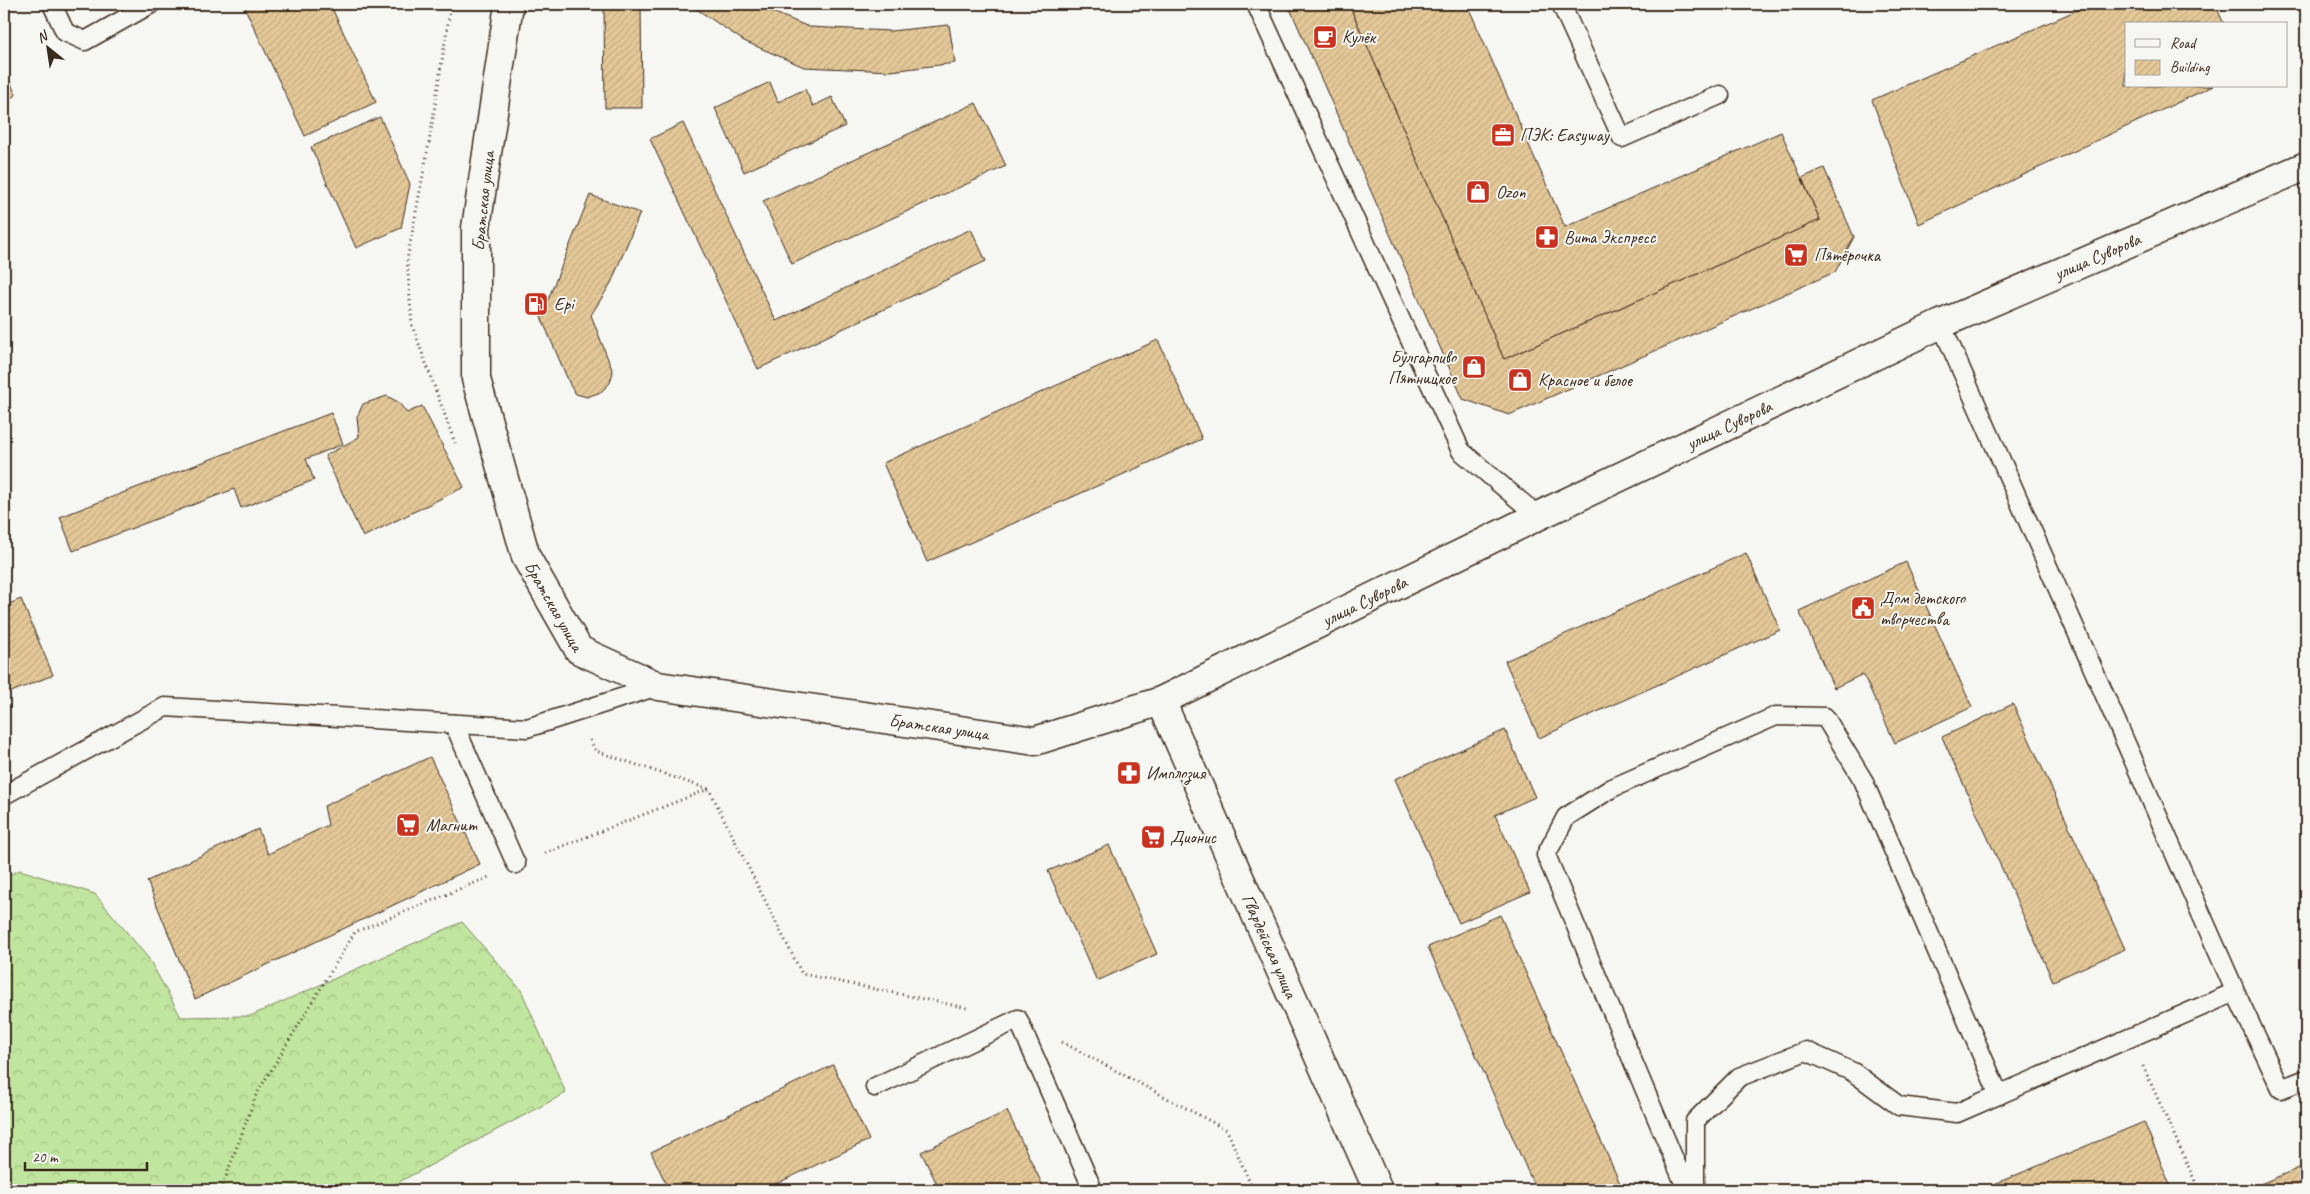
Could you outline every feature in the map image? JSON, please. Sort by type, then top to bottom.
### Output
[{"type":"street","name":"Братская улица","points":[[509,4],[476,228],[476,378],[526,557],[579,650],[658,686],[1035,741],[1161,701]]},
{"type":"street","name":"улица Суворова","points":[[1161,701],[1538,516],[1941,324],[2306,166]]},
{"type":"street","name":"Гвардейская улица","points":[[1161,701],[1378,1190]]},
{"type":"lane","points":[[52,4],[65,32],[85,41],[151,4]]},
{"type":"lane","points":[[1256,4],[1461,451],[1538,516]]},
{"type":"lane","points":[[1561,4],[1622,138],[1720,95]]},
{"type":"lane","points":[[1941,324],[2235,992],[2281,1089],[2306,1078]]},
{"type":"lane","points":[[4,795],[165,707],[527,728],[658,686]]},
{"type":"lane","points":[[1687,1190],[1546,856],[1566,817],[1612,788],[1776,716],[1826,717],[1863,780],[1999,1095]]},
{"type":"lane","points":[[454,724],[516,864]]},
{"type":"lane","points":[[1695,1190],[1695,1121],[1739,1077],[1806,1051],[1853,1072],[1899,1106],[1957,1113],[2235,992]]},
{"type":"lane","points":[[875,1087],[1018,1019],[1093,1190]]},
{"type":"path","points":[[221,1190],[256,1095],[355,932],[497,874],[516,864],[709,790],[802,974],[1018,1019],[1227,1130],[1253,1190]]},
{"type":"path","points":[[2130,1038],[2199,1190]]},
{"type":"green space","points":[[20,870],[95,894],[149,959],[181,1017],[250,1016],[462,922],[521,990],[566,1093],[384,1190],[4,1190],[4,877]]},
{"type":"building","points":[[243,4],[330,4],[376,102],[305,136]]},
{"type":"building","points":[[604,4],[641,4],[642,108],[605,108]]},
{"type":"building","points":[[689,4],[753,4],[809,27],[890,31],[949,25],[955,63],[891,71],[804,67],[744,41]]},
{"type":"building","points":[[1288,4],[1349,4],[1504,359],[1820,220],[1802,178],[1824,168],[1854,237],[1835,272],[1509,415],[1463,399]]},
{"type":"building","points":[[1349,4],[1467,4],[1565,227],[1781,132],[1820,220],[1504,359]]},
{"type":"building","points":[[2091,4],[2215,4],[2223,22],[2125,22],[2125,88],[2209,88],[1919,224],[1872,100]]},
{"type":"building","points":[[4,68],[16,95],[4,101]]},
{"type":"building","points":[[770,82],[778,102],[805,89],[813,106],[832,97],[845,126],[744,172],[715,108]]},
{"type":"building","points":[[976,103],[1006,166],[792,264],[763,201]]},
{"type":"building","points":[[380,117],[410,184],[401,228],[356,248],[311,147]]},
{"type":"building","points":[[683,123],[776,321],[971,229],[986,261],[758,369],[650,139]]},
{"type":"building","points":[[590,195],[640,213],[611,283],[591,315],[613,372],[610,383],[601,392],[587,397],[576,394],[571,387],[541,317]]},
{"type":"building","points":[[1158,340],[1202,439],[927,562],[883,463]]},
{"type":"building","points":[[387,396],[398,402],[407,413],[422,406],[464,487],[363,537],[325,456],[359,437],[357,417],[363,404]]},
{"type":"building","points":[[331,413],[343,444],[306,459],[314,480],[241,508],[234,489],[73,551],[60,517]]},
{"type":"building","points":[[1746,553],[1780,630],[1539,738],[1505,661]]},
{"type":"building","points":[[1906,562],[1972,707],[1895,743],[1863,674],[1834,688],[1799,611]]},
{"type":"building","points":[[21,599],[53,675],[4,695],[4,606]]},
{"type":"building","points":[[2013,704],[2125,949],[2053,981],[1942,737]]},
{"type":"building","points":[[1505,730],[1535,797],[1495,815],[1530,892],[1459,923],[1395,779]]},
{"type":"building","points":[[430,757],[480,864],[195,999],[147,881],[258,829],[268,854],[328,825],[324,806]]},
{"type":"building","points":[[1109,845],[1157,954],[1097,981],[1048,871]]},
{"type":"building","points":[[1500,915],[1623,1190],[1536,1190],[1428,947]]},
{"type":"building","points":[[833,1065],[869,1140],[763,1190],[669,1190],[651,1152]]},
{"type":"building","points":[[1007,1111],[1045,1190],[940,1190],[921,1152]]},
{"type":"building","points":[[2144,1122],[2172,1190],[1980,1190]]},
{"type":"building","points":[[2306,1165],[2306,1190],[2246,1190]]},
{"type":"place","name":"Кулёк","points":[[1325,37]]},
{"type":"place","name":"ПЭК: Easyway","points":[[1503,135]]},
{"type":"place","name":"Ozon","points":[[1478,192]]},
{"type":"place","name":"Вита Экспресс","points":[[1547,237]]},
{"type":"place","name":"Пятёрочка","points":[[1796,255]]},
{"type":"place","name":"Epi","points":[[536,304]]},
{"type":"place","name":"Булгарпиво Пятницкое","points":[[1474,367]]},
{"type":"place","name":"Красное и белое","points":[[1520,380]]},
{"type":"place","name":"Дом детского творчества","points":[[1863,608]]},
{"type":"place","name":"Имплозия","points":[[1129,773]]},
{"type":"place","name":"Магнит","points":[[408,825]]},
{"type":"place","name":"Дионис","points":[[1153,837]]}]
